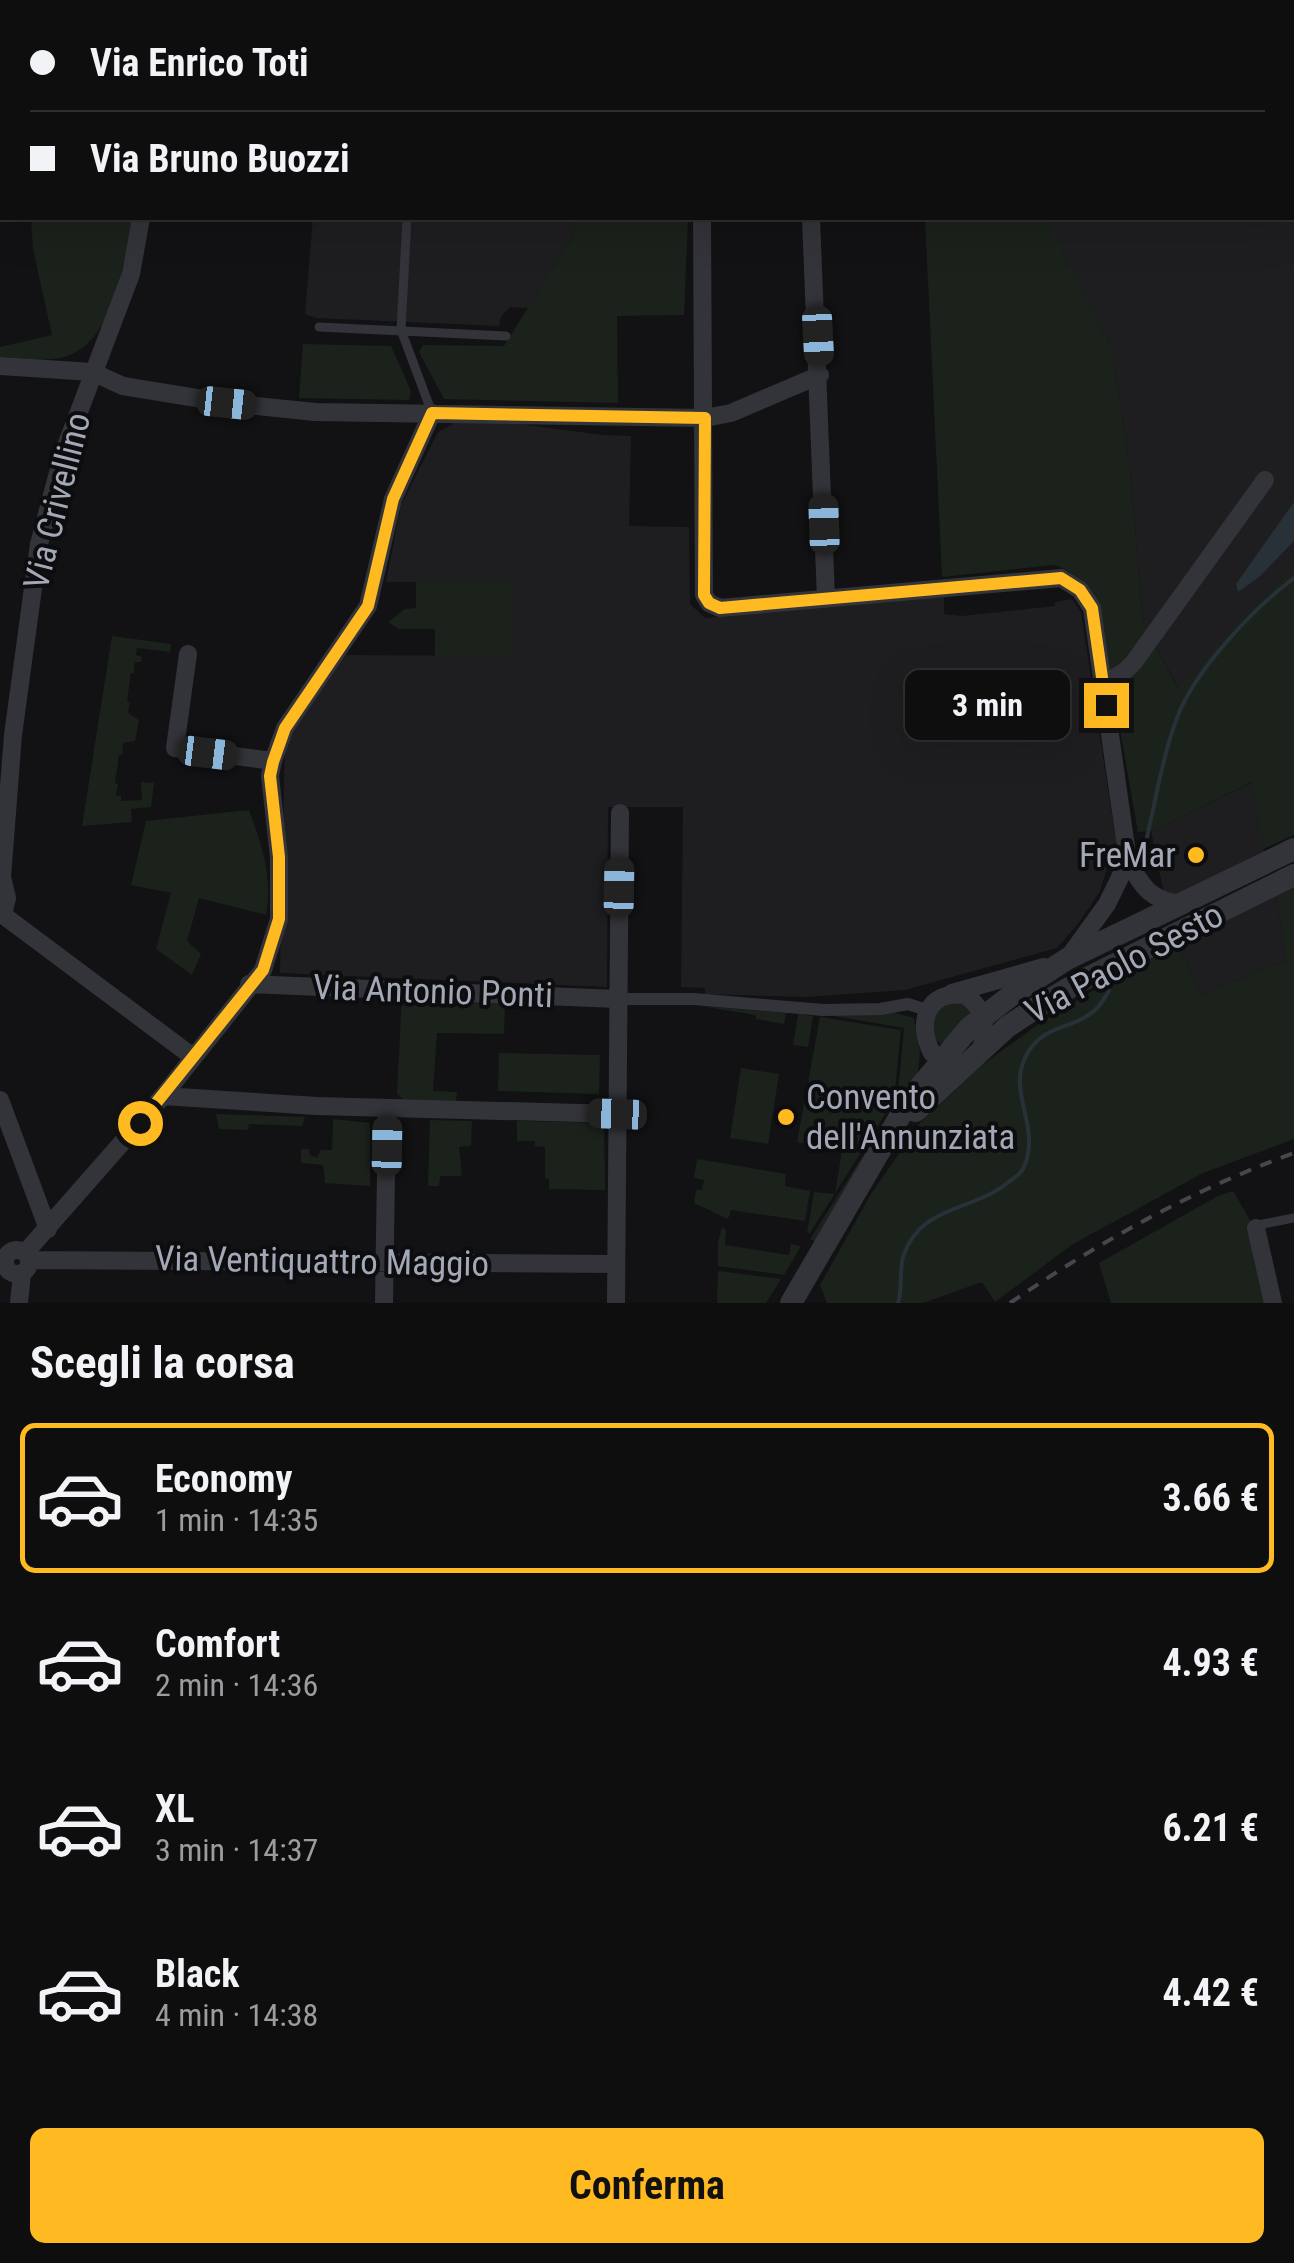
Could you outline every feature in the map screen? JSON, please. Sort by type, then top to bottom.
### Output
[{"type":"street","name":"Via Crivellino","points":[[142,220],[131,274],[92,372],[38,544],[14,735],[2,877],[7,898],[2,916],[193,1057]]},
{"type":"street","points":[[702,220],[704,595],[709,603],[720,608],[1061,578],[1080,590],[1092,608],[1128,861],[1142,888],[1160,902],[1182,904]]},
{"type":"street","points":[[811,220],[826,600]]},
{"type":"street","points":[[0,366],[92,372],[123,386],[316,412],[705,418],[732,413],[820,375]]},
{"type":"street","points":[[18,1303],[25,1262],[48,1229],[163,1096],[263,970],[279,919],[279,857],[270,776],[273,762],[285,728],[368,606],[393,499],[432,413]]},
{"type":"street","points":[[1103,684],[1134,662],[1265,480]]},
{"type":"street","points":[[188,654],[176,748],[273,762]]},
{"type":"street","points":[[616,1303],[620,813]]},
{"type":"street","name":"Via Paolo Sesto","points":[[791,1303],[910,1098],[940,1059],[984,1016],[1067,959],[1294,849]]},
{"type":"street","points":[[1067,959],[1107,904],[1128,861]]},
{"type":"street","name":"Via Paolo Sesto","points":[[882,1152],[923,1102],[1007,1027],[1081,981],[1294,875]]},
{"type":"street","name":"Via Paolo Sesto","points":[[927,1010],[942,996],[1067,959]]},
{"type":"street","name":"Via Antonio Ponti","points":[[249,984],[618,999]]},
{"type":"street","points":[[618,999],[694,999],[816,1010],[880,1009],[908,1004],[927,1010],[924,1032],[932,1053],[940,1059],[974,1057],[984,1035],[984,1016],[974,1001],[952,993]]},
{"type":"street","points":[[163,1096],[388,1109],[617,1114]]},
{"type":"street","points":[[0,1100],[48,1229]]},
{"type":"street","points":[[384,1303],[388,1109]]},
{"type":"street","points":[[1256,1228],[1273,1303]]},
{"type":"street","points":[[3,1258],[14,1251],[25,1262]]},
{"type":"street","name":"Via Ventiquattro Maggio","points":[[25,1262],[616,1264]]},
{"type":"lane","points":[[407,220],[401,330],[432,413]]},
{"type":"lane","points":[[318,326],[506,336]]},
{"type":"lane","points":[[1256,1228],[1294,1218]]},
{"type":"shaded area","points":[[31,220],[133,220],[115,295],[98,332],[85,346],[54,359],[0,357],[0,347],[52,335],[33,249]]},
{"type":"shaded area","points":[[313,220],[575,220],[573,236],[528,308],[510,307],[499,326],[316,318],[305,314]]},
{"type":"shaded area","points":[[575,220],[688,220],[684,315],[617,316],[618,403],[444,399],[419,352],[423,345],[504,346],[573,236]]},
{"type":"shaded area","points":[[925,220],[1049,220],[1112,348],[1131,480],[1143,624],[1178,688],[1294,567],[1294,835],[1263,849],[1252,782],[1151,831],[1138,832],[1099,611],[1087,589],[1070,572],[1054,565],[942,577]]},
{"type":"shaded area","points":[[1294,220],[1294,567],[1179,689],[1143,624],[1131,480],[1112,348],[1046,221]]},
{"type":"shaded area","points":[[303,344],[391,346],[411,391],[409,400],[299,398]]},
{"type":"shaded area","points":[[455,423],[512,423],[631,436],[629,526],[689,527],[690,604],[705,618],[944,595],[944,614],[962,616],[1055,606],[1055,602],[1072,599],[1081,612],[1116,842],[1099,893],[1077,925],[1057,948],[905,990],[805,997],[705,994],[705,988],[681,987],[683,807],[608,807],[607,987],[280,973],[285,739],[343,655],[512,656],[512,582],[386,582],[401,505],[438,432]]},
{"type":"shaded area","points":[[1294,502],[1294,541],[1259,577],[1238,592],[1236,584]]},
{"type":"shaded area","points":[[416,582],[512,582],[513,656],[435,656],[435,629],[399,629],[388,622],[405,609],[416,608]]},
{"type":"shaded area","points":[[112,636],[171,644],[170,652],[137,648],[136,655],[142,657],[131,673],[127,701],[128,713],[139,720],[135,741],[123,743],[115,783],[121,801],[142,800],[141,782],[154,783],[151,807],[131,809],[132,822],[82,826]]},
{"type":"shaded area","points":[[1253,782],[1265,859],[1181,900],[1165,898],[1151,831]]},
{"type":"shaded area","points":[[249,810],[267,874],[266,915],[199,898],[187,941],[201,954],[192,975],[156,949],[171,893],[131,885],[146,821]]},
{"type":"shaded area","points":[[1294,881],[1294,1139],[1203,1173],[1073,1244],[995,1302],[982,1282],[923,1303],[827,1303],[820,1285],[871,1194],[920,1123],[981,1066],[1037,1025],[1176,940],[1201,994],[1286,961],[1276,890]]},
{"type":"shaded area","points":[[1276,890],[1286,961],[1201,994],[1176,940]]},
{"type":"shaded area","points":[[402,996],[538,1005],[505,1009],[504,1034],[437,1033],[433,1091],[457,1092],[456,1102],[406,1102],[397,1094]]},
{"type":"shaded area","points":[[961,1000],[975,1013],[941,1044],[932,1037],[934,1006]]},
{"type":"shaded area","points":[[700,1006],[786,1013],[784,1024]]},
{"type":"shaded area","points":[[889,1011],[914,1018],[920,1052],[918,1072],[816,1242],[810,1239],[897,1102],[904,1028],[829,1015]]},
{"type":"shaded area","points":[[798,1014],[813,1016],[808,1047],[793,1045]]},
{"type":"shaded area","points":[[820,1017],[901,1030],[894,1100],[835,1193],[842,1150],[797,1142]]},
{"type":"shaded area","points":[[499,1053],[600,1055],[599,1094],[498,1091]]},
{"type":"shaded area","points":[[741,1068],[779,1074],[768,1144],[730,1138]]},
{"type":"shaded area","points":[[216,1114],[305,1117],[302,1126],[249,1124],[248,1130],[219,1129]]},
{"type":"shaded area","points":[[333,1119],[370,1123],[370,1186],[325,1183],[323,1165],[301,1163],[301,1149],[309,1149],[310,1155],[317,1158],[321,1150],[332,1150]]},
{"type":"shaded area","points":[[430,1120],[472,1121],[471,1146],[459,1147],[462,1176],[440,1176],[439,1186],[428,1186]]},
{"type":"shaded area","points":[[517,1121],[604,1123],[605,1190],[549,1189],[545,1147],[535,1146],[535,1141],[517,1141]]},
{"type":"shaded area","points":[[697,1159],[786,1174],[785,1186],[810,1191],[805,1221],[731,1210],[728,1219],[694,1203],[696,1190],[702,1190],[704,1180],[694,1178]]},
{"type":"shaded area","points":[[1233,1191],[1251,1222],[1268,1303],[1111,1303],[1099,1263]]},
{"type":"shaded area","points":[[814,1192],[835,1194],[810,1233],[807,1233]]},
{"type":"shaded area","points":[[722,1227],[726,1230],[725,1245],[789,1255],[791,1244],[801,1246],[784,1275],[718,1266]]},
{"type":"shaded area","points":[[718,1271],[781,1279],[766,1303],[717,1303]]},
{"type":"waterway","points":[[1147,837],[1168,747],[1185,700],[1227,642],[1294,578]]},
{"type":"waterway","points":[[898,1303],[903,1257],[921,1228],[934,1218],[992,1193],[1023,1169],[1029,1139],[1020,1084],[1026,1056],[1040,1038],[1099,1006],[1109,991]]},
{"type":"railway","points":[[1010,1303],[1147,1219],[1219,1183],[1294,1153]]},
{"type":"place","name":"FreMar","points":[[1196,855]]},
{"type":"place","name":"Convento dell'Annunziata","points":[[786,1117]]},
{"type":"route","points":[[140,1123],[263,970],[271,951],[279,919],[279,857],[270,776],[273,762],[285,728],[368,606],[393,499],[432,413],[705,418],[704,595],[709,603],[720,608],[1061,578],[1080,590],[1092,608],[1106,705]]}]
